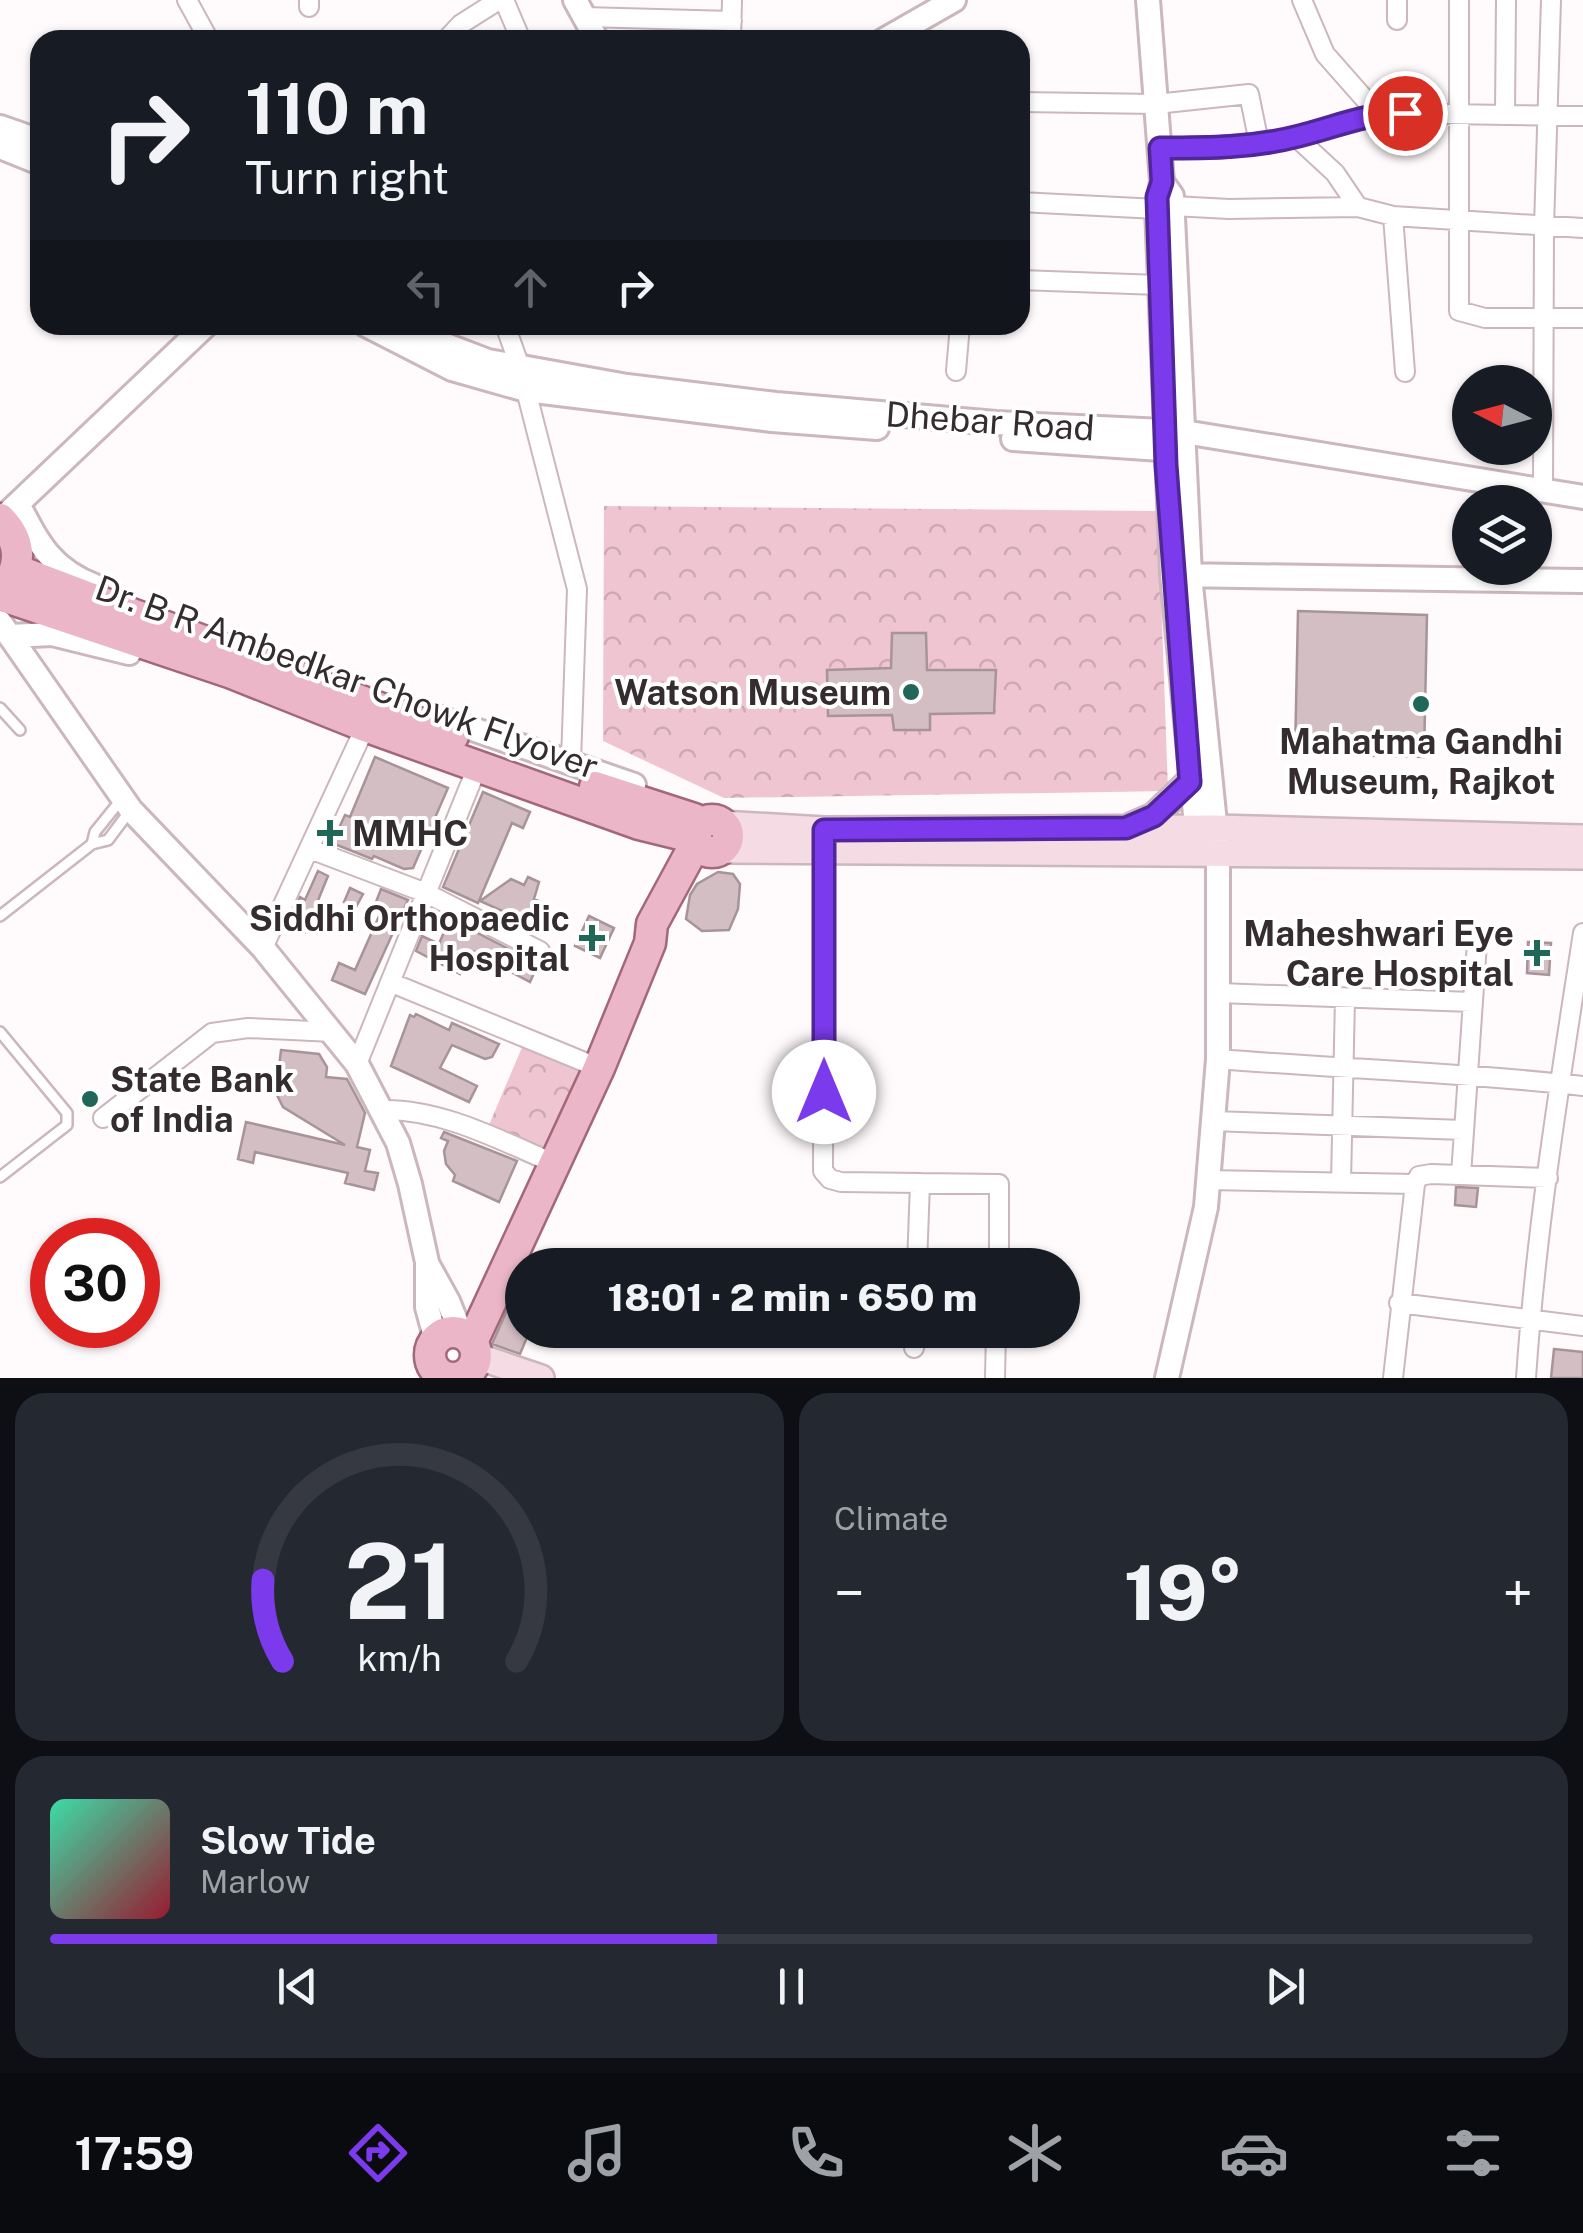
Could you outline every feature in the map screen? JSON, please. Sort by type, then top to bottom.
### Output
[{"type":"main road","name":"Dr. B R Ambedkar Chowk Flyover","points":[[6,514],[16,543],[5,586],[487,750],[687,830]]},
{"type":"main road","points":[[1126,828],[1154,816],[1190,782]]},
{"type":"main road","points":[[824,841],[1126,828],[1209,847],[1583,838]]},
{"type":"main road","points":[[542,1378],[455,1360],[556,1164],[599,1068],[650,942],[652,924],[687,830],[824,841],[1583,856]]},
{"type":"street","points":[[187,0],[204,30]]},
{"type":"street","points":[[455,30],[502,0],[516,30]]},
{"type":"street","points":[[580,8],[732,30],[732,0]]},
{"type":"street","points":[[902,30],[954,0]]},
{"type":"street","points":[[1148,0],[1162,182],[1172,196],[1165,208],[1159,285],[1174,441]]},
{"type":"street","points":[[1302,0],[1326,54],[1378,113]]},
{"type":"street","points":[[1397,0],[1397,20]]},
{"type":"street","points":[[1459,0],[1459,312],[1484,318],[1583,318]]},
{"type":"street","points":[[1505,114],[1506,0]]},
{"type":"street","points":[[1543,485],[1550,0]]},
{"type":"street","points":[[1030,102],[1156,104],[1249,94],[1260,143]]},
{"type":"street","points":[[1160,148],[1222,149],[1260,143],[1296,137],[1378,113],[1583,116]]},
{"type":"street","points":[[0,127],[30,138]]},
{"type":"street","points":[[1296,137],[1335,172],[1358,207]]},
{"type":"street","points":[[0,147],[30,159]]},
{"type":"street","points":[[1030,202],[1229,209],[1358,207],[1393,216],[1583,228]]},
{"type":"street","points":[[1165,208],[1190,782],[1209,847]]},
{"type":"street","points":[[1393,216],[1404,372]]},
{"type":"street","points":[[1030,280],[1159,285]]},
{"type":"street","points":[[5,629],[106,646],[214,679],[360,736],[650,837],[687,830],[663,796],[420,711],[73,577],[6,514],[195,335]]},
{"type":"street","name":"Dhebar Road","points":[[386,335],[452,369],[772,420],[1174,441],[1492,485]]},
{"type":"street","name":"Dhebar Road","points":[[425,335],[523,379]]},
{"type":"street","points":[[509,335],[577,589],[571,762]]},
{"type":"street","points":[[956,371],[959,335]]},
{"type":"street","name":"Dhebar Road","points":[[1552,493],[1583,497]]},
{"type":"street","points":[[1181,575],[1583,581]]},
{"type":"street","points":[[1167,1378],[1206,1208],[1218,1060],[1219,993],[1209,847],[1181,575]]},
{"type":"street","points":[[5,629],[127,804],[262,948],[357,1064],[398,1143],[427,1262],[427,1307],[455,1360]]},
{"type":"street","points":[[262,948],[360,736]]},
{"type":"street","points":[[357,1064],[474,776]]},
{"type":"street","points":[[824,841],[823,1171],[830,1180],[842,1182],[999,1184],[1000,1248]]},
{"type":"street","points":[[310,849],[426,893],[540,951]]},
{"type":"street","points":[[1526,1378],[1560,1083],[1583,933]]},
{"type":"street","points":[[1461,1175],[1477,944]]},
{"type":"street","points":[[392,982],[599,1068]]},
{"type":"street","points":[[1219,993],[1472,1002]]},
{"type":"street","points":[[1341,1182],[1345,998]]},
{"type":"street","points":[[103,1118],[212,1033],[248,1028],[332,1032]]},
{"type":"street","points":[[1218,1060],[1466,1074],[1583,1086]]},
{"type":"street","points":[[383,1110],[418,1112],[556,1164]]},
{"type":"street","points":[[1213,1121],[1464,1130]]},
{"type":"street","points":[[1394,1378],[1414,1184],[1419,1176],[1548,1178]]},
{"type":"street","points":[[1208,1180],[1414,1184]]},
{"type":"street","points":[[918,1248],[920,1183]]},
{"type":"street","points":[[1400,1303],[1583,1326]]},
{"type":"street","points":[[995,1378],[996,1348]]},
{"type":"lane","points":[[0,708],[20,730]]},
{"type":"lane","points":[[0,916],[92,844],[108,840],[127,804]]},
{"type":"lane","points":[[0,1032],[67,1112],[68,1119],[67,1125],[0,1177]]},
{"type":"green space","points":[[604,506],[1158,511],[1168,791],[724,798],[603,741]]},
{"type":"green space","points":[[526,1038],[599,1068],[556,1164],[486,1132]]},
{"type":"building","points":[[1298,611],[1427,615],[1424,757],[1295,754]]},
{"type":"building","name":"Watson Museum","points":[[892,633],[926,633],[927,670],[996,670],[994,713],[930,714],[930,730],[894,730],[892,715],[828,716],[827,670],[891,668]]},
{"type":"building","points":[[375,757],[448,788],[413,868],[404,869],[332,843],[345,815],[350,817]]},
{"type":"building","points":[[483,792],[530,812],[523,828],[512,823],[478,903],[443,887]]},
{"type":"building","points":[[318,871],[328,876],[305,932],[289,925],[300,897],[305,900]]},
{"type":"building","points":[[718,872],[733,874],[740,884],[738,909],[729,930],[702,931],[686,919],[690,895],[697,884]]},
{"type":"building","points":[[528,877],[539,882],[534,899],[541,902],[532,924],[480,901],[511,879],[524,885]]},
{"type":"building","points":[[350,888],[363,894],[356,907],[344,902]]},
{"type":"building","points":[[381,889],[408,900],[365,994],[332,980],[339,963],[355,970],[384,905],[376,902]]},
{"type":"building","points":[[589,916],[614,928],[600,958],[575,946]]},
{"type":"building","points":[[456,922],[538,964],[530,982],[488,954],[470,951],[460,974],[416,951],[422,936],[439,944],[446,927]]},
{"type":"building","points":[[1528,942],[1551,943],[1549,975],[1527,973]]},
{"type":"building","points":[[416,1014],[449,1030],[452,1023],[499,1044],[492,1057],[485,1059],[452,1045],[440,1068],[477,1086],[469,1102],[391,1066],[410,1015]]},
{"type":"building","points":[[281,1050],[319,1054],[327,1067],[326,1077],[347,1079],[365,1113],[357,1147],[370,1150],[365,1171],[378,1173],[374,1190],[345,1183],[348,1173],[255,1152],[253,1163],[238,1159],[246,1122],[345,1145],[283,1107],[276,1093]]},
{"type":"building","points":[[444,1132],[517,1161],[499,1202],[453,1181],[455,1175],[446,1164],[444,1151],[448,1141],[441,1138]]},
{"type":"building","points":[[1456,1187],[1478,1188],[1476,1207],[1455,1205]]},
{"type":"building","points":[[505,1315],[505,1348],[522,1348],[520,1354],[492,1344]]},
{"type":"building","points":[[1554,1349],[1583,1352],[1583,1378],[1551,1378]]},
{"type":"place","name":"Watson Museum","points":[[911,692]]},
{"type":"place","name":"Mahatma Gandhi Museum, Rajkot","points":[[1421,704]]},
{"type":"place","name":"MMHC","points":[[330,833]]},
{"type":"place","name":"Siddhi Orthopaedic Hospital","points":[[592,938]]},
{"type":"place","name":"Maheshwari Eye Care Hospital","points":[[1537,953]]},
{"type":"place","name":"State Bank of India","points":[[90,1099]]},
{"type":"route","points":[[824,1092],[824,830],[1126,828],[1154,816],[1190,782],[1166,465],[1157,197],[1162,182],[1160,148],[1222,149],[1296,137],[1378,113],[1405,113]]}]
